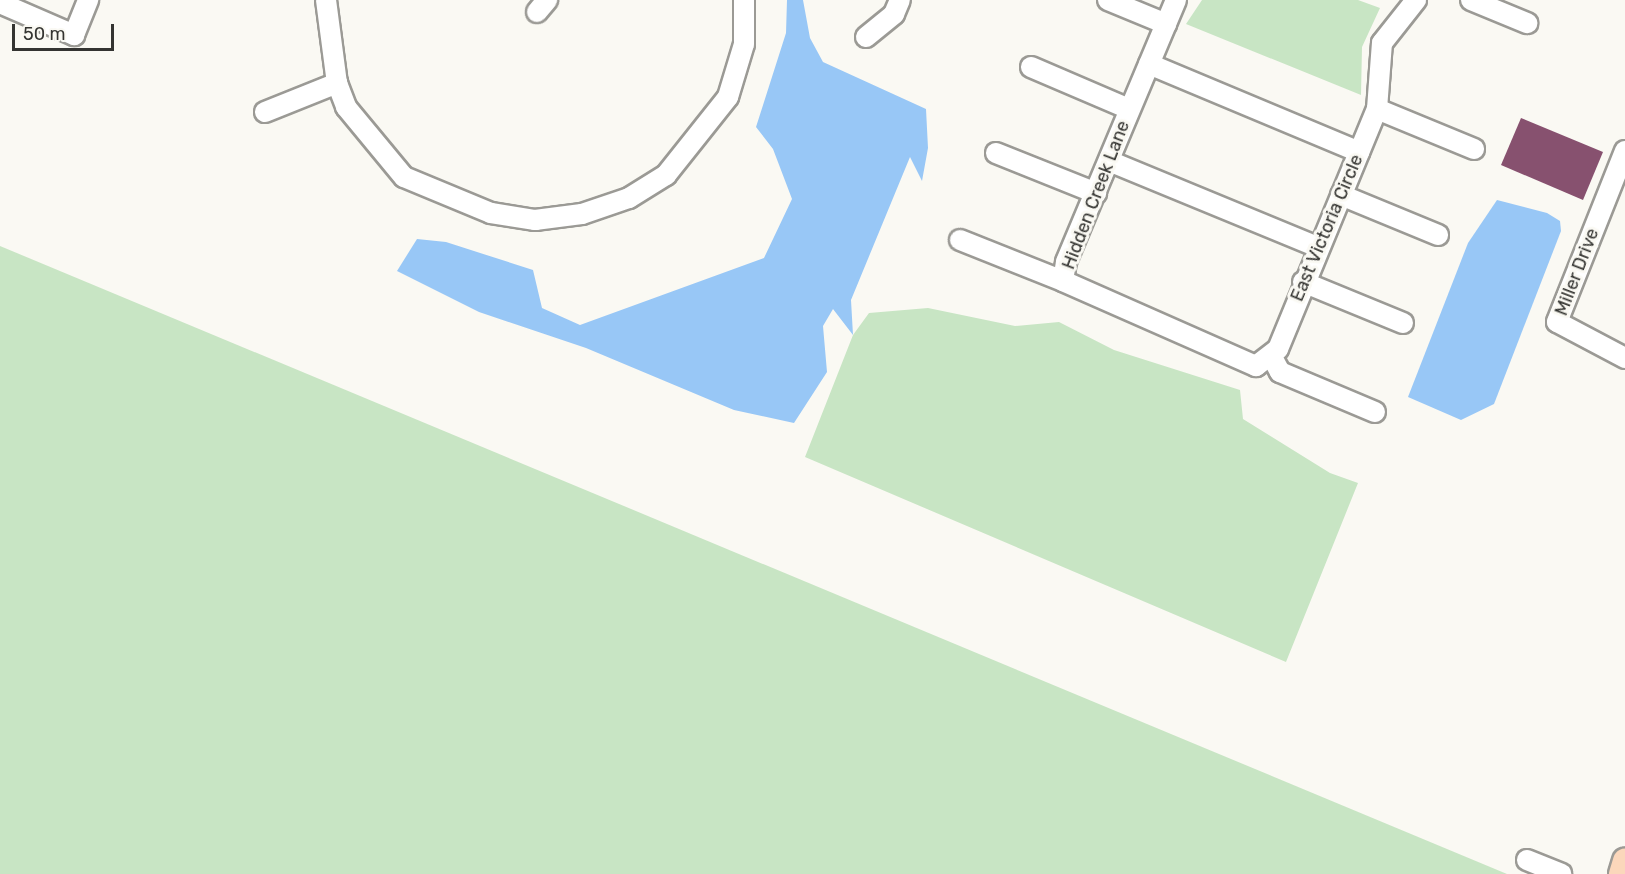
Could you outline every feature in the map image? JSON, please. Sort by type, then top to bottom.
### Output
[{"type":"main road","points":[[1621,874],[1625,861]]},
{"type":"street","points":[[0,3],[74,35],[88,0]]},
{"type":"street","points":[[326,0],[337,83],[346,107],[404,177],[491,213],[535,220],[582,214],[629,198],[666,175],[699,140],[728,97],[744,44],[744,0]]},
{"type":"street","points":[[866,37],[894,14],[900,0]]},
{"type":"street","points":[[1108,0],[1166,24]]},
{"type":"street","name":"Hidden Creek Lane","points":[[1176,0],[1129,109],[1063,281],[1171,332],[1256,366],[1272,357]]},
{"type":"street","name":"East Victoria Circle","points":[[1272,357],[1377,109],[1382,43],[1416,0]]},
{"type":"street","points":[[1471,0],[1527,23]]},
{"type":"street","points":[[1149,64],[1359,152]]},
{"type":"street","points":[[1031,67],[1129,109]]},
{"type":"street","points":[[265,112],[337,83]]},
{"type":"street","points":[[1377,109],[1474,149]]},
{"type":"street","name":"Miller Drive","points":[[1625,151],[1557,322],[1625,358]]},
{"type":"street","points":[[996,153],[1096,193]]},
{"type":"street","points":[[1109,161],[1318,247]]},
{"type":"street","points":[[1341,195],[1438,235]]},
{"type":"street","points":[[960,240],[1063,281]]},
{"type":"street","points":[[1303,282],[1403,323]]},
{"type":"street","points":[[1272,357],[1280,372],[1375,412]]},
{"type":"street","points":[[1527,860],[1561,874]]},
{"type":"green space","points":[[1202,0],[1358,0],[1380,8],[1362,47],[1361,95],[1186,24]]},
{"type":"green space","points":[[0,246],[1507,874],[0,874]]},
{"type":"green space","points":[[928,308],[1015,326],[1059,322],[1114,350],[1240,390],[1243,419],[1330,473],[1358,483],[1286,662],[805,457],[853,335],[869,313]]},
{"type":"water","points":[[787,0],[803,0],[810,38],[823,62],[926,109],[928,148],[922,181],[910,157],[851,300],[853,335],[833,309],[823,326],[827,372],[794,423],[734,410],[586,348],[479,312],[397,271],[417,239],[446,242],[533,270],[542,308],[580,325],[764,258],[792,199],[773,149],[756,127],[786,33]]},
{"type":"water","points":[[1497,200],[1547,213],[1560,221],[1561,231],[1494,404],[1461,420],[1408,397],[1468,243]]},
{"type":"building","points":[[1521,118],[1603,152],[1583,200],[1501,165]]}]
